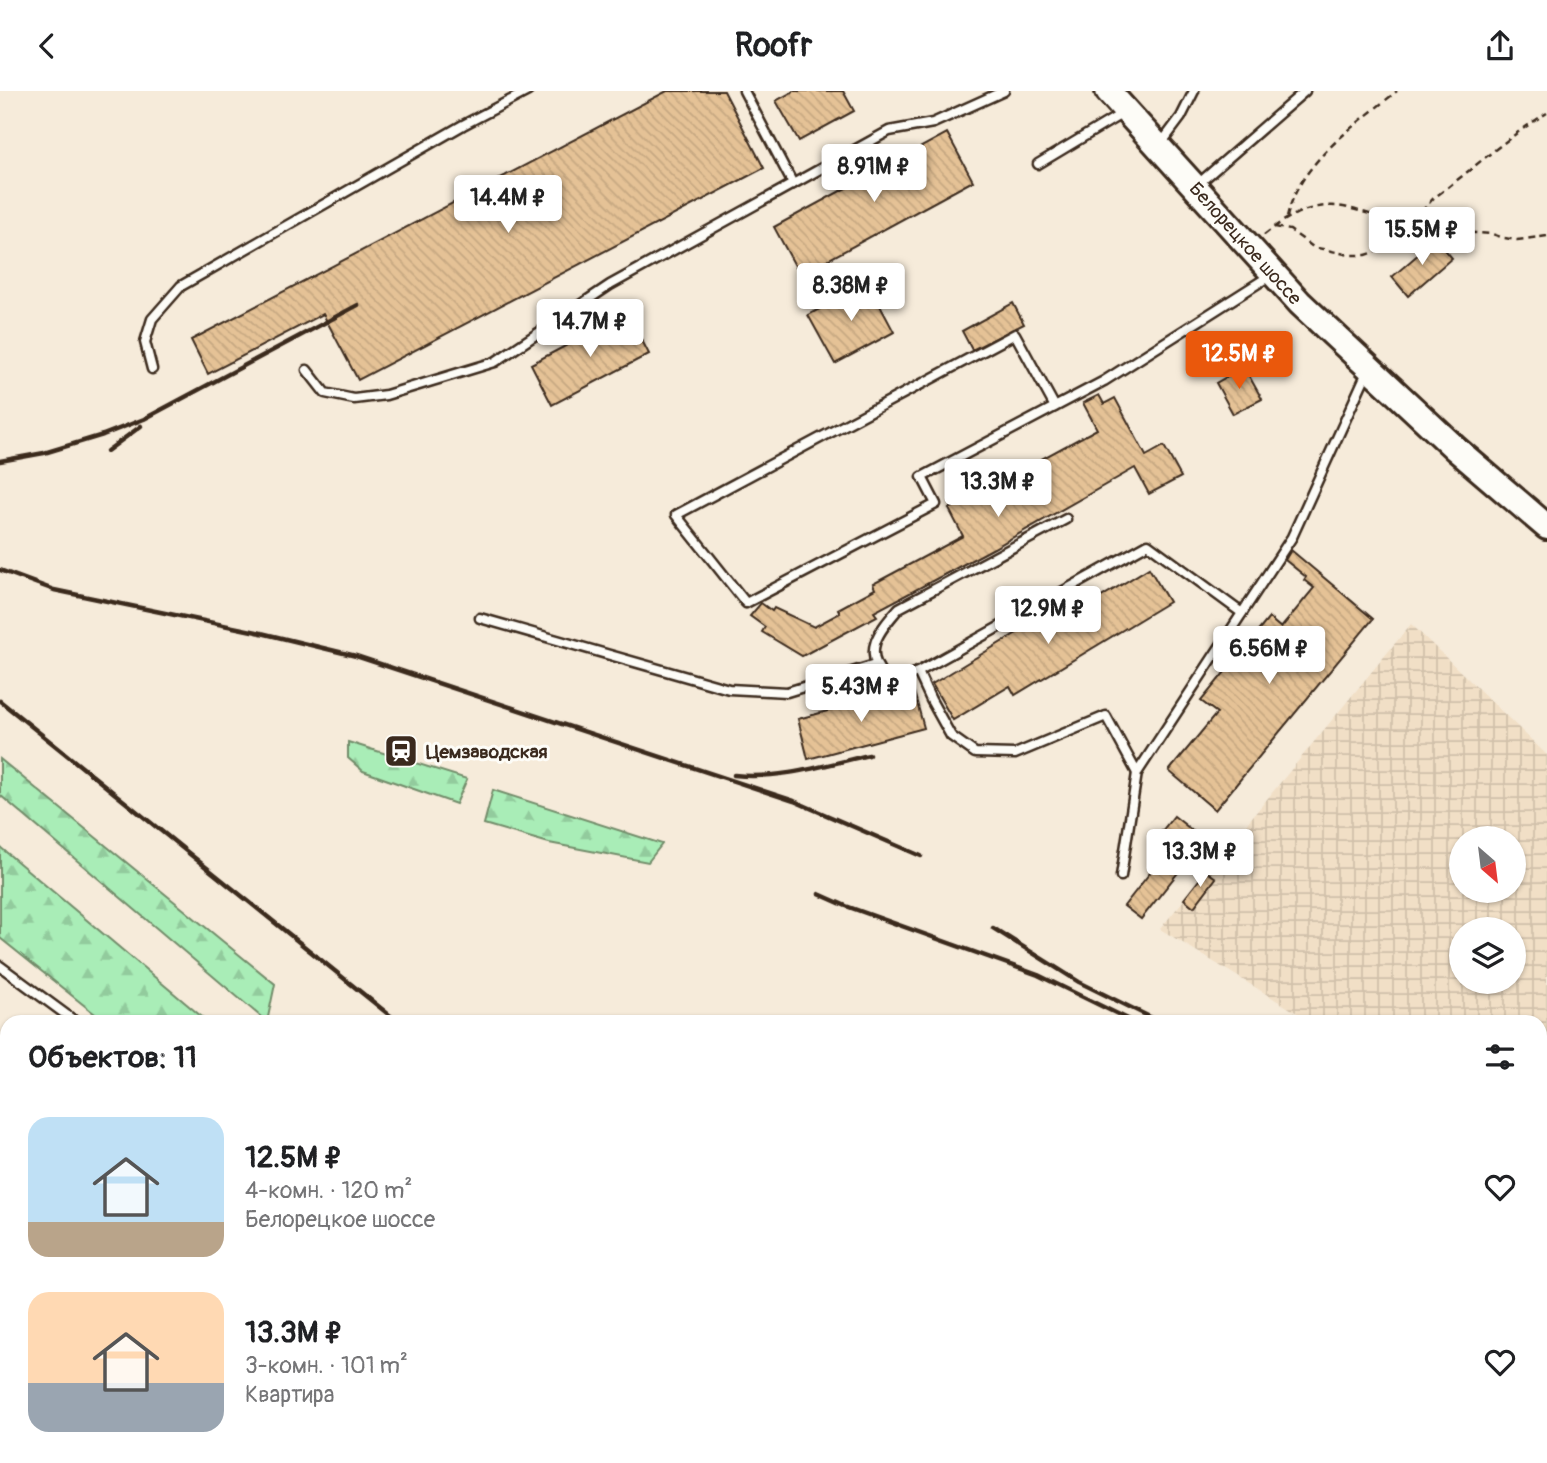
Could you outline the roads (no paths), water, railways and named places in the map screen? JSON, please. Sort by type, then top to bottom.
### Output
[{"type":"main road","name":"Белорецкое шоссе","points":[[1108,91],[1300,303],[1457,449],[1547,527]]},
{"type":"lane","points":[[152,369],[145,342],[152,319],[180,286],[463,125],[528,91]]},
{"type":"lane","points":[[744,91],[793,184]]},
{"type":"lane","points":[[307,370],[325,393],[354,399],[386,395],[495,362],[610,285],[889,131],[933,124],[1004,91]]},
{"type":"lane","points":[[1158,147],[1181,117],[1194,91]]},
{"type":"lane","points":[[1195,187],[1305,91]]},
{"type":"lane","points":[[1038,164],[1126,111]]},
{"type":"lane","points":[[1055,407],[1015,334],[676,515],[746,603],[936,504],[922,477],[1055,407],[1104,381],[1273,274]]},
{"type":"lane","points":[[1121,876],[1137,773],[1292,537],[1369,367]]},
{"type":"lane","points":[[1066,519],[899,608],[883,626],[873,649],[875,665],[885,677],[902,677],[918,672],[1148,544],[1242,613]]},
{"type":"lane","points":[[480,618],[729,689],[787,692],[875,665]]},
{"type":"lane","points":[[918,672],[951,736],[975,753],[1015,754],[1106,716],[1137,773]]},
{"type":"lane","points":[[0,967],[66,1015]]},
{"type":"railway","points":[[0,461],[44,453],[144,419],[358,305]]},
{"type":"railway","points":[[107,451],[141,426]]},
{"type":"railway","points":[[0,570],[54,590],[257,632],[356,656],[794,801],[921,856]]},
{"type":"railway","points":[[0,701],[389,1015]]},
{"type":"railway","points":[[734,775],[785,774],[869,755]]},
{"type":"railway","points":[[819,894],[1038,975],[1120,1015]]},
{"type":"railway","points":[[993,928],[1079,982],[1146,1015]]},
{"type":"place","name":"Цемзаводская","points":[[401,751]]}]
